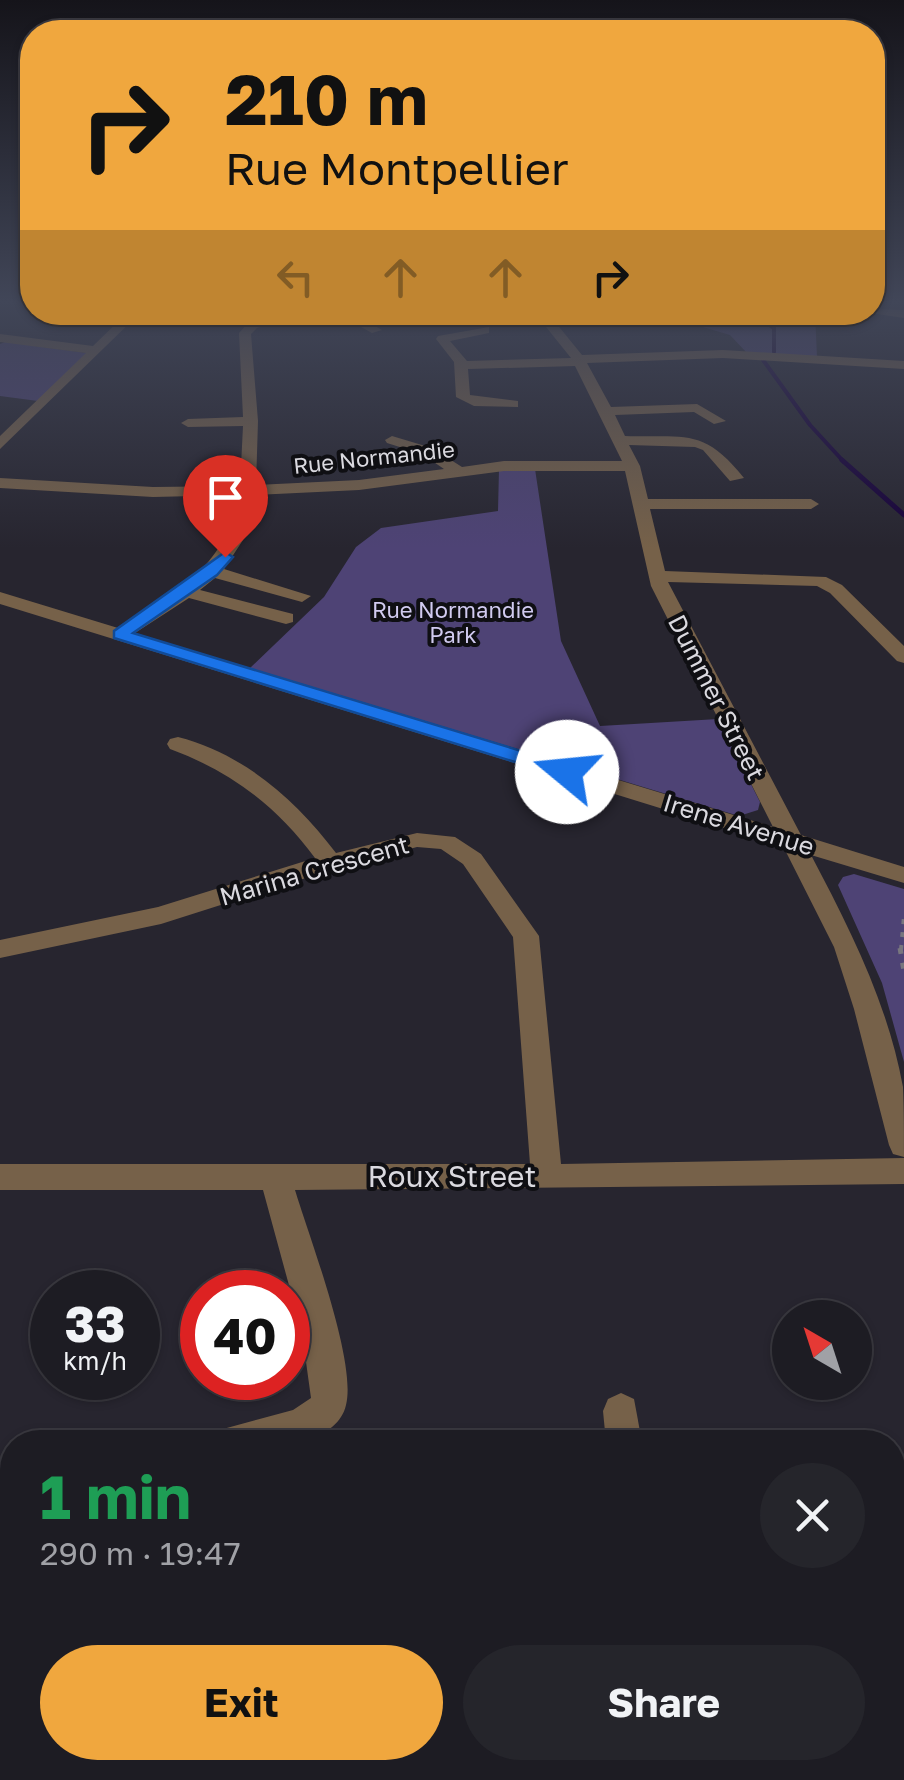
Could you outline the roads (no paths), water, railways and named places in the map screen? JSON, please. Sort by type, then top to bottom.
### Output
[{"type":"street","points":[[0,444],[64,382]]},
{"type":"street","points":[[120,635],[212,571],[225,557],[246,490],[248,382]]},
{"type":"street","points":[[464,382],[466,399],[513,404]]},
{"type":"street","name":"Dummer Street","points":[[590,382],[632,466],[656,576],[846,947],[868,1009],[904,1146]]},
{"type":"street","points":[[606,411],[697,408],[719,421]]},
{"type":"street","points":[[188,423],[250,421]]},
{"type":"street","points":[[392,440],[418,448],[458,472]]},
{"type":"street","points":[[620,440],[697,442],[708,447],[736,478]]},
{"type":"street","points":[[400,455],[418,448]]},
{"type":"street","name":"Rue Normandie","points":[[0,483],[154,492],[246,490],[359,485],[504,466],[632,466]]},
{"type":"street","points":[[640,504],[812,504]]},
{"type":"street","points":[[212,571],[302,596]]},
{"type":"street","points":[[656,576],[820,581],[842,596],[904,657]]},
{"type":"street","points":[[183,591],[286,618]]},
{"type":"street","name":"Irene Avenue","points":[[0,598],[904,875]]},
{"type":"street","points":[[178,744],[213,756],[284,803],[305,825],[330,862]]},
{"type":"street","name":"Marina Crescent","points":[[0,949],[161,914],[330,862],[417,840],[446,842],[472,859],[520,922],[531,956],[547,1177]]},
{"type":"street","name":"Roux Street","points":[[0,1177],[547,1177],[904,1171]]},
{"type":"street","points":[[275,1176],[328,1362],[332,1396],[329,1405],[312,1419],[276,1430]]},
{"type":"waterway","points":[[779,382],[843,461]]},
{"type":"waterway","points":[[843,461],[904,515]]},
{"type":"park label","name":"Rue Normandie Park","points":[[453,622]]}]
